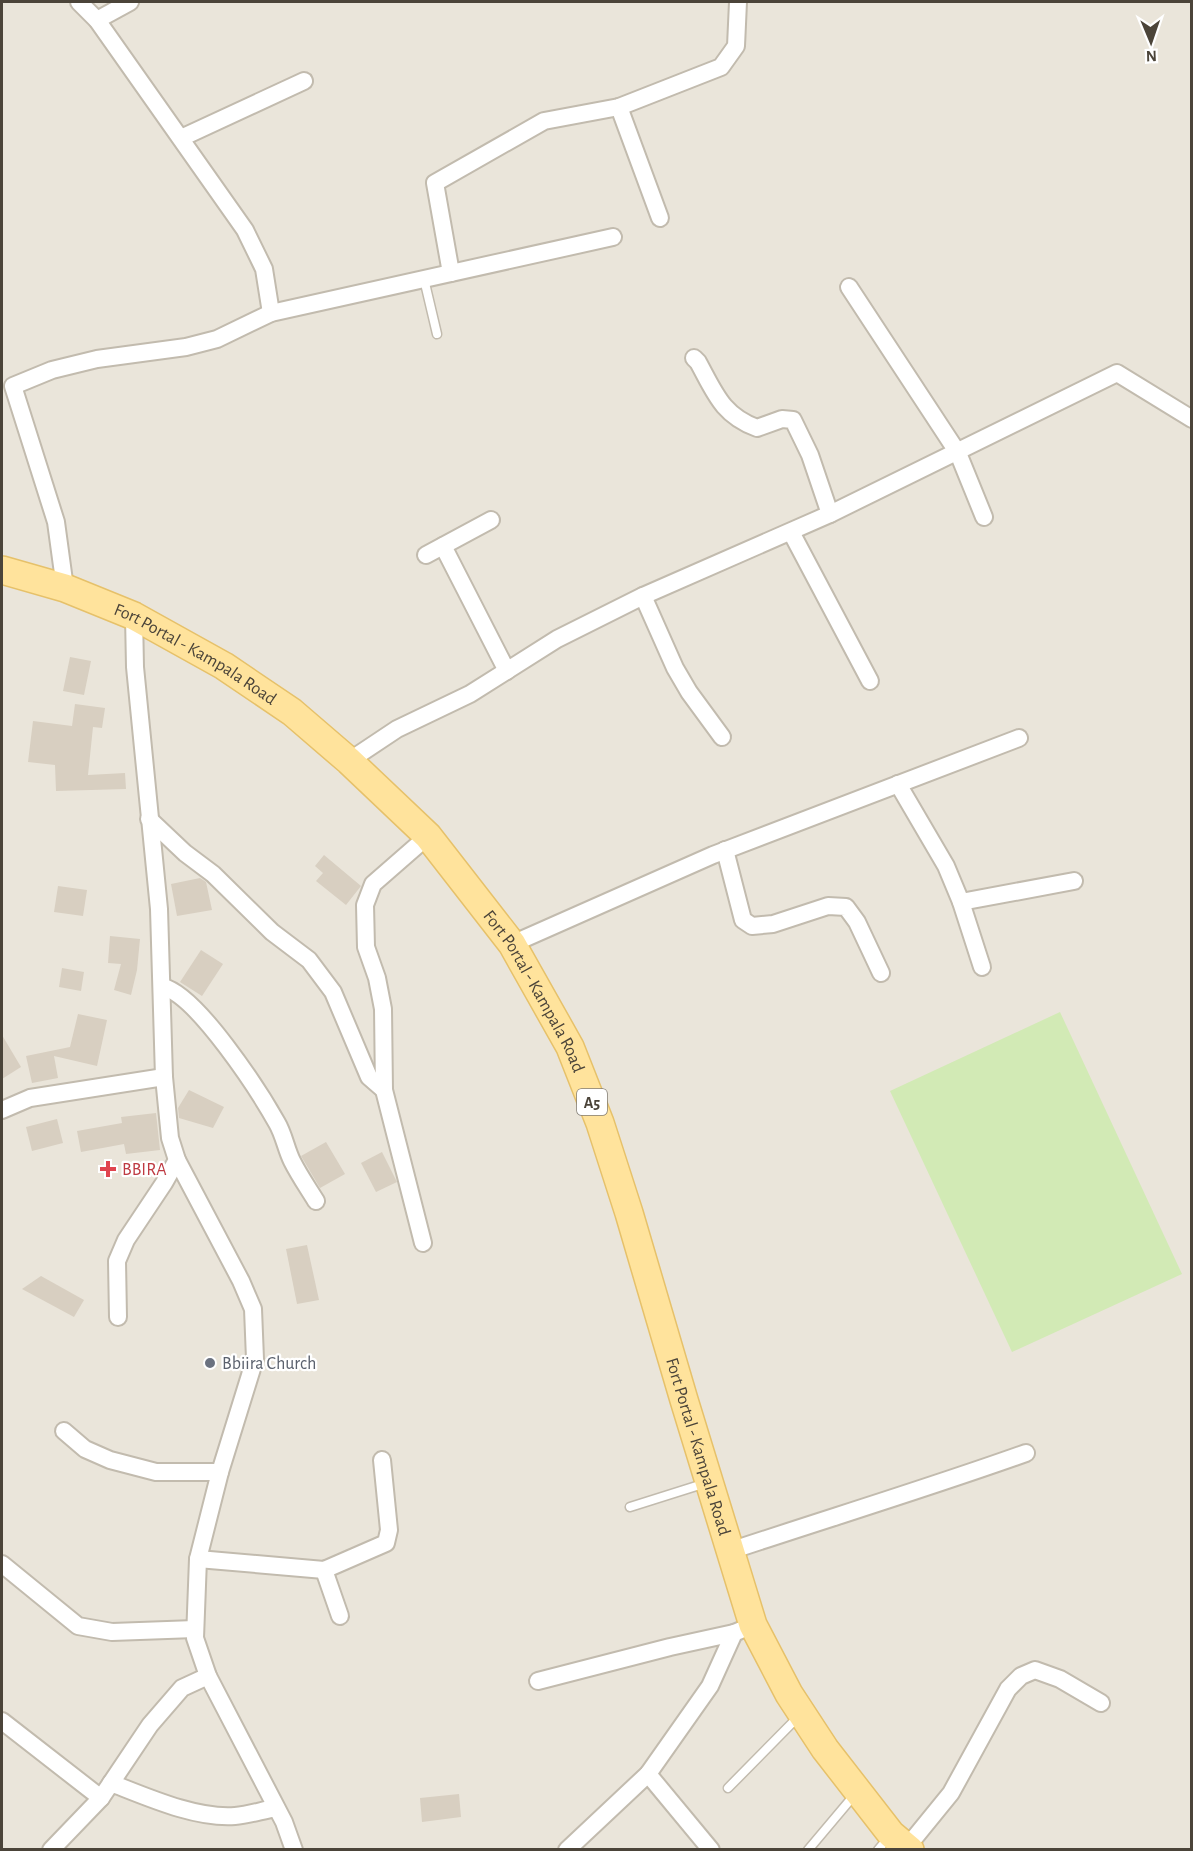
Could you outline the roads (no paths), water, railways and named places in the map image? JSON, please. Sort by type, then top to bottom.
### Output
[{"type":"main road","name":"Fort Portal - Kampala Road","points":[[2,570],[65,588],[134,616],[224,666],[292,712],[349,761],[428,836],[512,944],[570,1047],[600,1123],[730,1551],[744,1629],[825,1749],[896,1845]]},
{"type":"street","points":[[79,2],[97,20],[246,230],[264,269],[271,313]]},
{"type":"street","points":[[97,20],[130,2]]},
{"type":"street","points":[[451,273],[435,183],[544,121],[619,107],[721,67],[736,46],[738,2]]},
{"type":"street","points":[[181,138],[304,81]]},
{"type":"street","points":[[619,107],[660,218]]},
{"type":"street","points":[[65,588],[56,522],[13,386],[52,370],[97,359],[186,347],[217,339],[271,313],[613,237]]},
{"type":"street","points":[[849,287],[958,453],[984,517]]},
{"type":"street","points":[[694,358],[722,405],[740,422],[757,428],[782,419],[793,420],[810,455],[830,514]]},
{"type":"street","points":[[349,761],[397,729],[471,694],[557,639],[643,596],[830,514],[1117,373],[1191,419]]},
{"type":"street","points":[[426,555],[490,519]]},
{"type":"street","points":[[791,532],[870,681]]},
{"type":"street","points":[[444,546],[507,671]]},
{"type":"street","points":[[643,596],[675,668],[689,692],[722,737]]},
{"type":"street","points":[[134,616],[135,668],[159,909],[165,1077],[170,1138],[177,1160],[241,1281],[253,1309],[255,1359],[220,1472],[198,1559],[195,1638],[208,1676],[284,1822],[294,1850]]},
{"type":"street","points":[[512,944],[725,850],[1019,738]]},
{"type":"street","points":[[898,784],[945,866],[961,902],[982,967]]},
{"type":"street","points":[[149,819],[185,853],[213,874],[272,932],[309,960],[333,992],[369,1077],[384,1090]]},
{"type":"street","points":[[423,1243],[384,1090],[383,1009],[377,978],[366,947],[365,905],[373,884],[428,836]]},
{"type":"street","points":[[725,850],[743,920],[752,926],[774,924],[828,906],[846,907],[857,922],[881,973]]},
{"type":"street","points":[[961,902],[1074,881]]},
{"type":"street","points":[[163,987],[169,989],[198,1012],[245,1073],[279,1125],[291,1161],[316,1201]]},
{"type":"street","points":[[2,1110],[30,1098],[165,1077]]},
{"type":"street","points":[[118,1317],[117,1262],[126,1240],[177,1160]]},
{"type":"street","points":[[64,1431],[85,1449],[122,1463],[156,1472],[220,1472]]},
{"type":"street","points":[[730,1551],[898,1495],[945,1482],[1026,1453]]},
{"type":"street","points":[[198,1559],[324,1569],[386,1543],[388,1530],[382,1460]]},
{"type":"street","points":[[2,1564],[78,1626],[112,1632],[195,1629]]},
{"type":"street","points":[[324,1569],[340,1616]]},
{"type":"street","points":[[538,1681],[744,1629]]},
{"type":"street","points":[[567,1850],[648,1774],[710,1686],[744,1629]]},
{"type":"street","points":[[896,1845],[951,1793],[1008,1689],[1021,1676],[1035,1670],[1060,1679],[1101,1703]]},
{"type":"street","points":[[51,1850],[101,1798],[150,1725],[182,1688],[208,1676]]},
{"type":"street","points":[[2,1721],[101,1798]]},
{"type":"street","points":[[648,1774],[711,1850]]},
{"type":"street","points":[[111,1783],[159,1801],[203,1813],[235,1816],[276,1808]]},
{"type":"lane","points":[[424,279],[437,334]]},
{"type":"lane","points":[[630,1508],[709,1482]]},
{"type":"lane","points":[[728,1788],[802,1714]]},
{"type":"lane","points":[[808,1850],[858,1791]]},
{"type":"place","name":"BBIRA","points":[[108,1169]]},
{"type":"place","name":"Bbiira Church","points":[[210,1363]]}]
